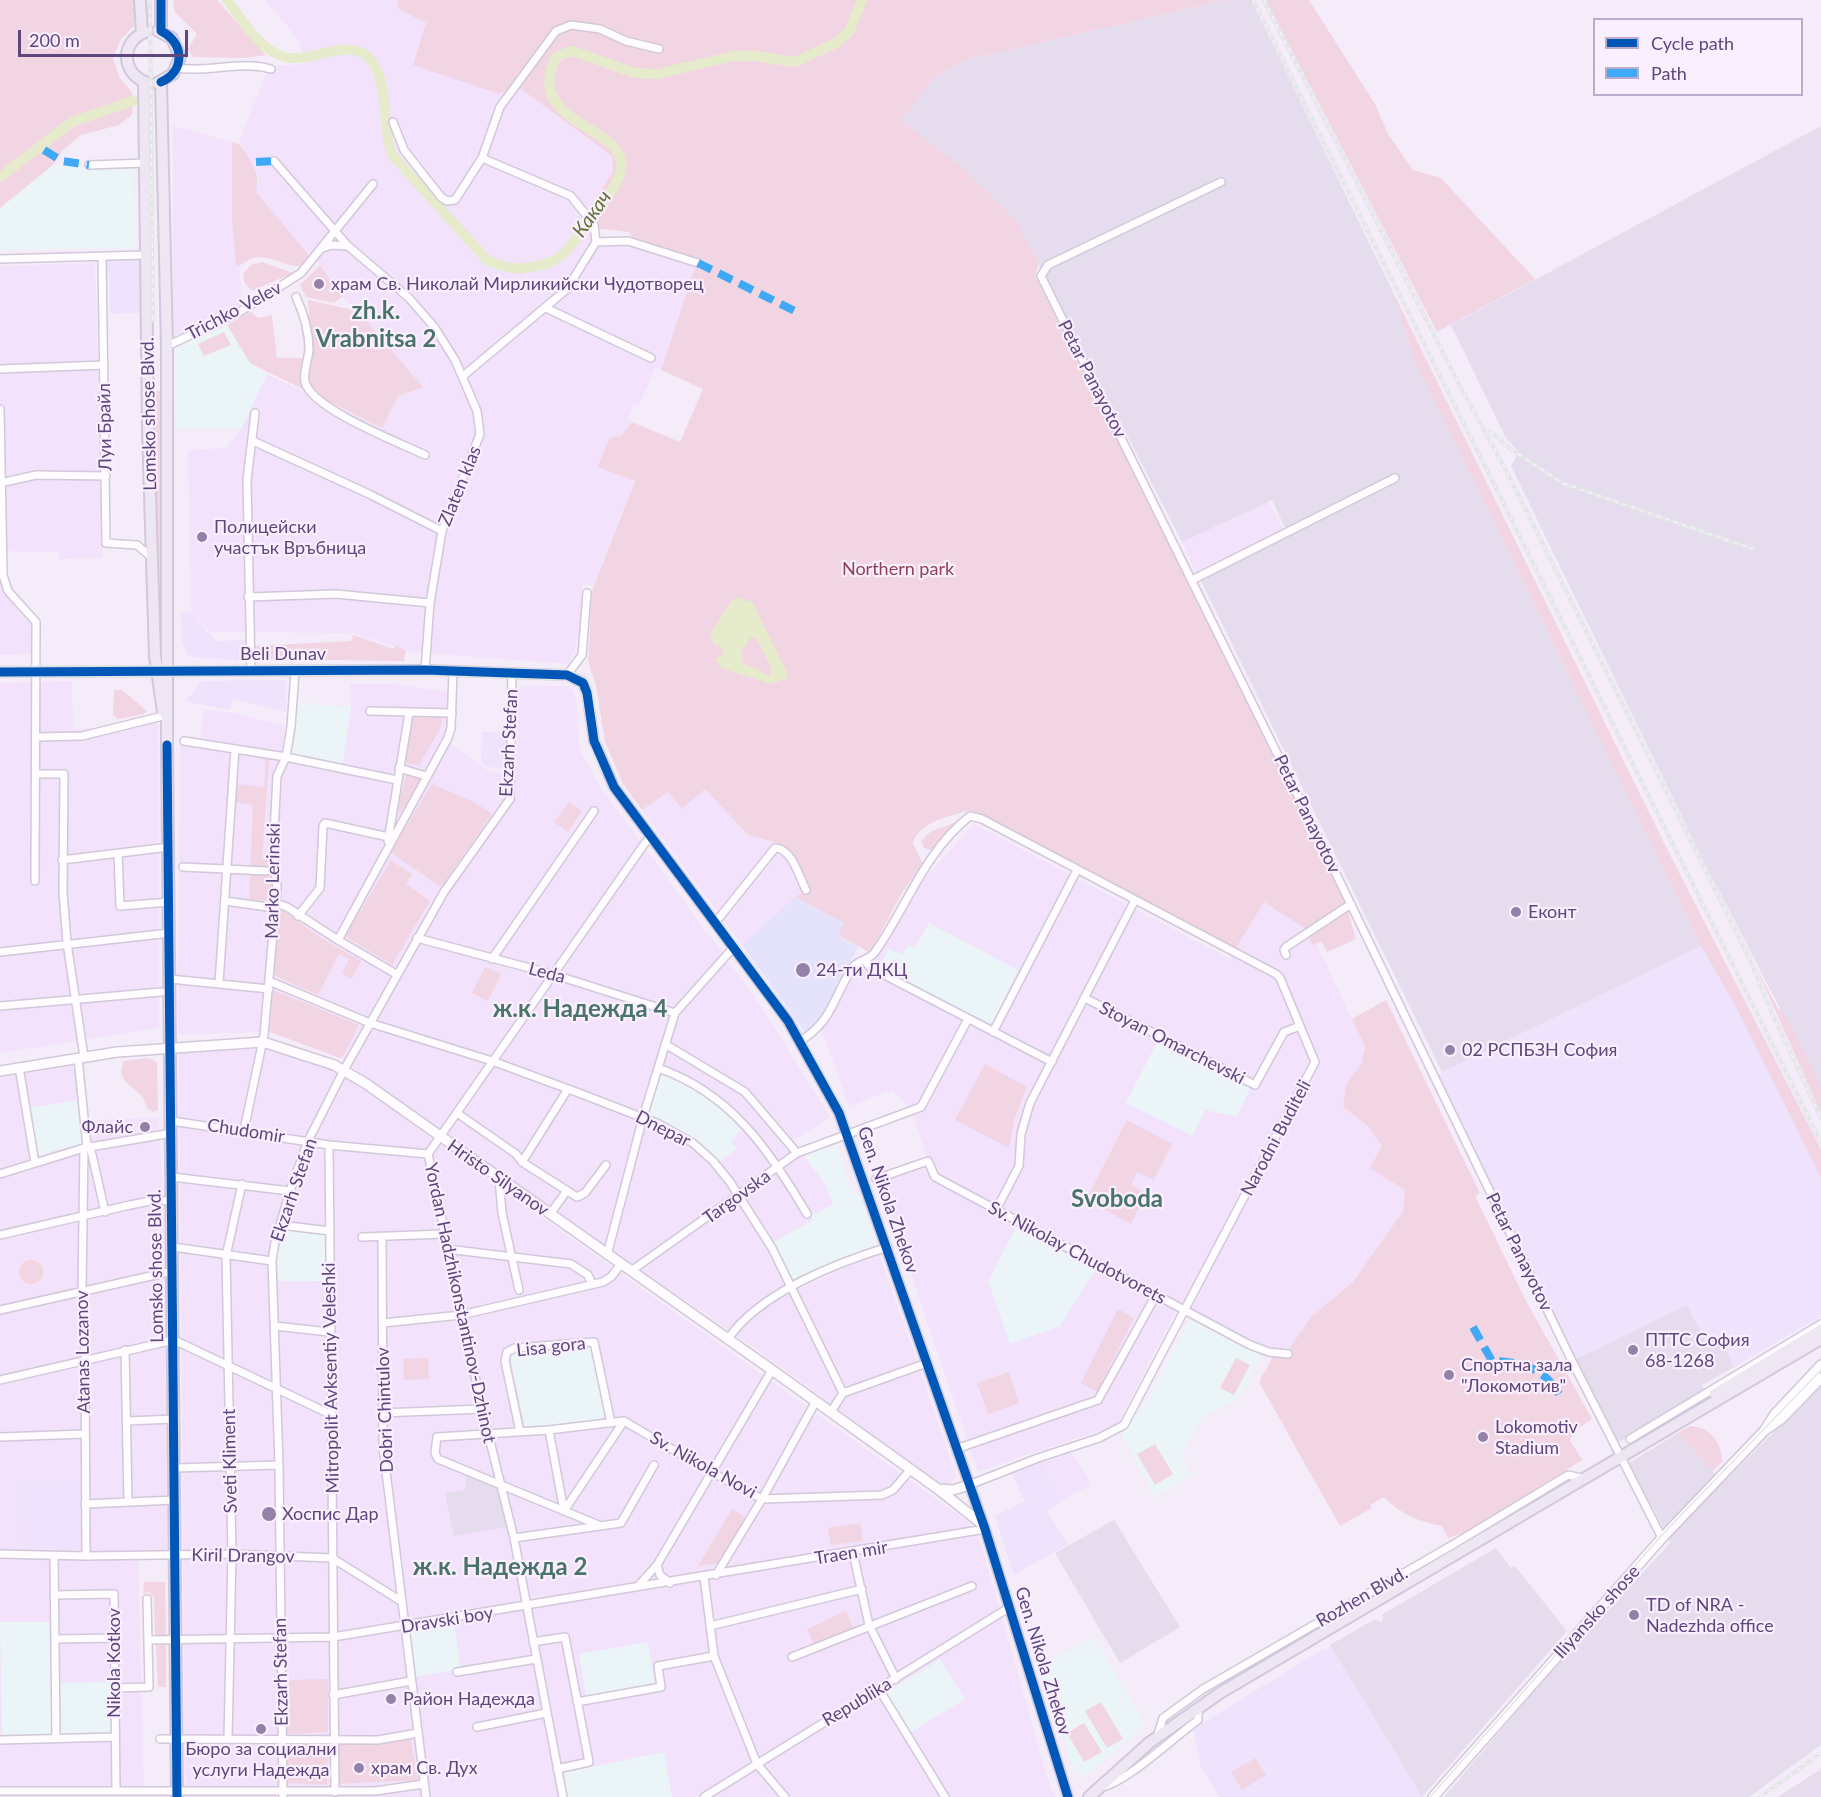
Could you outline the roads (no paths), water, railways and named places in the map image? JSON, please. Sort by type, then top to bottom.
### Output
[{"type":"main road","points":[[140,0],[143,32],[129,45],[127,60],[133,74],[153,83],[177,68],[179,50],[172,38],[160,31],[161,0]]},
{"type":"main road","name":"Lomsko shose Blvd.","points":[[153,83],[145,162],[146,255],[153,561],[167,745],[172,1046],[177,1794]]},
{"type":"main road","name":"Lomsko shose Blvd.","points":[[153,83],[167,346],[162,672],[163,716],[167,745]]},
{"type":"main road","name":"Rozhen Blvd.","points":[[1620,1456],[1632,1444],[1821,1330]]},
{"type":"main road","name":"Rozhen Blvd.","points":[[1089,1797],[1157,1737],[1198,1707],[1581,1478],[1821,1339]]},
{"type":"street","points":[[393,122],[404,150],[447,201],[455,200],[482,158],[494,118],[556,31],[571,25],[600,28],[626,41],[658,49]]},
{"type":"street","points":[[177,68],[190,71],[248,66],[271,69]]},
{"type":"street","points":[[274,161],[348,246],[419,309],[449,349],[463,376],[567,289],[596,243],[594,225],[571,196],[482,158]]},
{"type":"street","points":[[89,165],[145,162]]},
{"type":"street","name":"Petar Panayotov","points":[[1221,182],[1048,265],[1041,276],[1662,1538]]},
{"type":"street","name":"Trichko Velev","points":[[167,346],[255,303],[301,273],[373,184]]},
{"type":"street","points":[[596,243],[628,241],[698,262]]},
{"type":"street","points":[[320,249],[331,246],[348,246]]},
{"type":"street","points":[[0,259],[146,255]]},
{"type":"street","name":"Луи Брайл","points":[[102,256],[106,543],[140,546],[153,561]]},
{"type":"street","points":[[296,297],[306,323],[309,350],[305,379],[312,394],[327,408],[424,455]]},
{"type":"street","points":[[546,308],[651,358]]},
{"type":"street","points":[[0,369],[104,365]]},
{"type":"street","name":"Zlaten klas","points":[[425,670],[430,603],[442,531],[480,434],[477,411],[463,376]]},
{"type":"street","points":[[0,409],[3,575],[8,591],[36,622],[35,881]]},
{"type":"street","points":[[251,671],[247,480],[255,413]]},
{"type":"street","points":[[252,441],[369,494],[442,531]]},
{"type":"street","points":[[1,482],[36,475],[106,476]]},
{"type":"street","points":[[1192,580],[1395,478]]},
{"type":"street","points":[[567,675],[582,656],[587,593]]},
{"type":"street","points":[[248,597],[336,594],[430,603]]},
{"type":"street","name":"Beli Dunav","points":[[0,672],[425,670],[567,675]]},
{"type":"street","name":"Marko Lerinski","points":[[244,1130],[263,1042],[277,888],[273,852],[277,776],[286,757],[291,727],[295,671]]},
{"type":"street","points":[[338,940],[386,852],[391,837],[448,738],[452,713],[453,671]]},
{"type":"street","name":"Ekzarh Stefan","points":[[284,1794],[279,1465],[272,1261],[290,1191],[309,1141],[344,1070],[444,892],[510,799],[512,673]]},
{"type":"street","name":"Gen. Nikola Zhekov","points":[[567,675],[580,680],[586,687],[592,732],[602,762],[620,796],[801,1041],[828,1089],[848,1134],[985,1528],[1068,1797]]},
{"type":"street","points":[[370,711],[452,713]]},
{"type":"street","points":[[391,837],[397,780],[409,713]]},
{"type":"street","points":[[36,737],[82,736],[163,716]]},
{"type":"street","points":[[184,741],[286,757],[397,780]]},
{"type":"street","points":[[219,983],[235,749]]},
{"type":"street","points":[[399,768],[426,776]]},
{"type":"street","points":[[36,774],[64,774],[64,856],[62,860],[67,943],[81,1057],[87,1147],[105,1212]]},
{"type":"street","points":[[492,959],[594,811]]},
{"type":"street","name":"Narodni Buditeli","points":[[864,960],[874,955],[913,884],[931,859],[970,816],[982,819],[1276,974],[1280,978],[1315,1062],[1314,1069],[1124,1425],[1099,1438],[969,1485]]},
{"type":"street","points":[[298,916],[320,888],[323,826],[327,822],[391,837]]},
{"type":"street","name":"Yordan Hadzhikonstantinov-Dzhinot","points":[[563,1797],[514,1538],[482,1409],[428,1154],[552,974],[645,843],[651,838]]},
{"type":"street","points":[[62,860],[169,847]]},
{"type":"street","points":[[715,923],[775,848],[782,849],[788,854],[806,890]]},
{"type":"street","points":[[118,853],[120,906],[170,902]]},
{"type":"street","points":[[183,867],[266,871]]},
{"type":"street","points":[[993,1032],[1077,870]]},
{"type":"street","points":[[996,1210],[1019,1166],[1018,1149],[1025,1117],[1135,900]]},
{"type":"street","points":[[225,901],[281,904],[396,974]]},
{"type":"street","points":[[1286,955],[1284,950],[1286,947],[1351,904]]},
{"type":"street","points":[[0,952],[170,933]]},
{"type":"street","name":"Leda","points":[[417,938],[552,974],[675,1013]]},
{"type":"street","points":[[607,1254],[643,1117],[675,1013],[733,948]]},
{"type":"street","points":[[801,1041],[822,1026],[854,965],[864,960],[870,968],[1052,1062]]},
{"type":"street","points":[[170,979],[269,985]]},
{"type":"street","name":"Dnepar","points":[[269,985],[370,1023],[492,1061],[568,1089],[643,1117],[693,1143],[713,1161],[740,1196],[792,1286],[843,1393]]},
{"type":"street","points":[[0,1005],[161,992]]},
{"type":"street","name":"Stoyan Omarchevski","points":[[1085,998],[1255,1085],[1284,1032],[1300,1026]]},
{"type":"street","name":"Targovska","points":[[631,1271],[740,1196],[797,1153],[921,1107],[968,1019]]},
{"type":"street","name":"Hristo Silyanov","points":[[0,1071],[81,1057],[172,1046],[263,1042],[303,1053],[344,1070],[816,1401],[938,1489],[985,1528]]},
{"type":"street","points":[[665,1044],[745,1092],[797,1153]]},
{"type":"street","points":[[19,1067],[35,1163]]},
{"type":"street","points":[[658,1068],[690,1081],[722,1102],[748,1128],[779,1167],[807,1214]]},
{"type":"street","points":[[522,1162],[568,1089]]},
{"type":"street","points":[[457,1113],[566,1192],[581,1197],[606,1165]]},
{"type":"street","name":"Chudomir","points":[[172,1121],[329,1144],[428,1154]]},
{"type":"street","points":[[0,1174],[87,1147],[171,1133]]},
{"type":"street","name":"Mitropolit Avksentiy Veleshki","points":[[329,1144],[335,1792]]},
{"type":"street","name":"Atanas Lozanov","points":[[86,1556],[82,1218],[87,1147]]},
{"type":"street","name":"Sv. Nikolay Chudotvorets","points":[[876,1179],[928,1161],[935,1177],[996,1210],[1250,1345],[1269,1352],[1288,1354]]},
{"type":"street","points":[[172,1177],[290,1191]]},
{"type":"street","points":[[499,1179],[502,1213],[519,1290]]},
{"type":"street","name":"Sveti Kliment","points":[[228,1739],[232,1640],[232,1554],[226,1256],[242,1184]]},
{"type":"street","points":[[550,1214],[566,1192]]},
{"type":"street","points":[[0,1235],[155,1200],[172,1201]]},
{"type":"street","points":[[280,1225],[330,1231]]},
{"type":"street","points":[[362,1238],[444,1234]]},
{"type":"street","name":"Dobri Chintulov","points":[[382,1237],[383,1447],[426,1797]]},
{"type":"street","points":[[728,1339],[742,1321],[792,1286],[855,1257],[888,1246]]},
{"type":"street","points":[[172,1247],[272,1261]]},
{"type":"street","points":[[455,1250],[571,1264],[588,1275],[592,1284]]},
{"type":"street","points":[[383,1323],[461,1315],[592,1284],[611,1277],[621,1264]]},
{"type":"street","points":[[0,1310],[173,1271]]},
{"type":"street","points":[[956,1449],[1098,1400],[1156,1295]]},
{"type":"street","points":[[1630,1439],[1821,1324]]},
{"type":"street","points":[[275,1326],[329,1332]]},
{"type":"street","points":[[0,1380],[85,1358],[174,1340],[227,1368],[332,1415]]},
{"type":"street","name":"Lisa gora","points":[[520,1432],[505,1361],[507,1352],[515,1348],[594,1342],[611,1423]]},
{"type":"street","points":[[125,1350],[128,1501]]},
{"type":"street","points":[[831,1412],[843,1393],[927,1363]]},
{"type":"street","name":"Iliyansko shose","points":[[1433,1797],[1662,1538],[1765,1430],[1775,1414],[1821,1365]]},
{"type":"street","points":[[637,1587],[657,1565],[772,1370]]},
{"type":"street","name":"Iliyansko shose","points":[[1765,1430],[1781,1419],[1821,1378]]},
{"type":"street","points":[[716,1575],[762,1499],[816,1401]]},
{"type":"street","points":[[382,1413],[482,1409]]},
{"type":"street","points":[[127,1421],[175,1419]]},
{"type":"street","points":[[601,1526],[441,1460],[436,1455],[438,1436],[549,1430],[624,1420]]},
{"type":"street","points":[[564,1510],[624,1420]]},
{"type":"street","name":"Sv. Nikola Novi","points":[[624,1420],[711,1472],[762,1499],[882,1495],[893,1490],[910,1469]]},
{"type":"street","points":[[549,1430],[564,1510]]},
{"type":"street","points":[[0,1437],[84,1434]]},
{"type":"street","points":[[175,1468],[279,1465]]},
{"type":"street","points":[[514,1538],[621,1522],[654,1465]]},
{"type":"street","name":"Rozhen Blvd.","points":[[1157,1737],[1163,1719],[1203,1689],[1454,1544],[1568,1475],[1581,1478]]},
{"type":"street","points":[[938,1489],[953,1490],[969,1485]]},
{"type":"street","points":[[85,1504],[176,1500]]},
{"type":"street","name":"Traen mir","points":[[716,1575],[985,1528]]},
{"type":"street","points":[[853,1552],[869,1625],[896,1679]]},
{"type":"street","name":"Kiril Drangov","points":[[0,1554],[86,1556],[232,1554],[332,1558],[401,1601]]},
{"type":"street","points":[[54,1556],[56,1738]]},
{"type":"street","points":[[657,1565],[660,1575],[670,1583]]},
{"type":"street","name":"Dravski boy","points":[[148,1640],[333,1637],[716,1575]]},
{"type":"street","points":[[704,1577],[714,1656],[757,1764],[786,1797]]},
{"type":"street","points":[[792,1657],[972,1586]]},
{"type":"street","points":[[710,1626],[862,1589]]},
{"type":"street","name":"Nikola Kotkov","points":[[54,1595],[114,1594],[116,1791]]},
{"type":"street","points":[[114,1688],[149,1687],[147,1599]]},
{"type":"street","name":"Republika","points":[[706,1797],[1010,1607]]},
{"type":"street","points":[[533,1642],[565,1637],[578,1702],[588,1762],[557,1769]]},
{"type":"street","points":[[55,1639],[115,1638]]},
{"type":"street","points":[[578,1702],[661,1687],[658,1666],[714,1656]]},
{"type":"street","points":[[457,1672],[536,1659]]},
{"type":"street","points":[[333,1695],[411,1681]]},
{"type":"street","points":[[879,1689],[945,1797]]},
{"type":"street","name":"Rozhen Blvd.","points":[[1100,1787],[1111,1785],[1197,1720],[1198,1707]]},
{"type":"street","points":[[477,1727],[546,1713]]},
{"type":"street","points":[[160,1739],[378,1740],[418,1733]]},
{"type":"street","points":[[0,1740],[114,1737]]},
{"type":"street","points":[[0,1791],[77,1794],[116,1791],[177,1794],[284,1794],[375,1791],[424,1784]]},
{"type":"waterway","name":"Какач","points":[[227,0],[252,33],[276,54],[295,58],[343,50],[354,50],[364,54],[378,72],[392,155],[486,259],[501,266],[516,268],[548,263],[566,251],[608,197],[621,170],[619,155],[609,143],[563,111],[553,97],[549,80],[556,57],[572,51],[635,73],[657,74],[734,56],[756,56],[795,62],[836,43],[849,32],[862,0]]},
{"type":"waterway","points":[[0,177],[72,122],[134,101]]},
{"type":"tram line","points":[[0,666],[425,666],[564,670],[585,676],[593,695],[601,745],[617,784],[766,983],[820,1067],[843,1111],[977,1495],[1071,1797]]},
{"type":"tram line","points":[[0,677],[426,675],[565,680],[577,684],[581,689],[592,749],[602,774]]},
{"type":"tram line","points":[[1430,1797],[1661,1536],[1821,1370]]},
{"type":"railway","points":[[150,0],[153,321]]},
{"type":"railway","points":[[1253,0],[1821,1142]]},
{"type":"railway","points":[[1264,0],[1460,386],[1507,472],[1748,956],[1821,1118]]},
{"type":"railway","points":[[1490,431],[1508,447],[1562,483],[1753,549]]},
{"type":"railway","points":[[1760,1797],[1821,1753]]},
{"type":"place","name":"храм Св. Николай Мирликийски Чудотворец","points":[[319,284]]},
{"type":"place","name":"Полицейски участък Връбница","points":[[202,537]]},
{"type":"place","name":"Еконт","points":[[1516,912]]},
{"type":"place","name":"24-ти ДКЦ","points":[[803,970]]},
{"type":"place","name":"02 РСПБЗН София","points":[[1450,1050]]},
{"type":"place","name":"Флайс","points":[[145,1127]]},
{"type":"place","name":"ПТТС София 68-1268","points":[[1633,1350]]},
{"type":"place","name":"Спортна зала \"Локомотив\"","points":[[1449,1375]]},
{"type":"place","name":"Lokomotiv Stadium","points":[[1483,1437]]},
{"type":"place","name":"Хоспис Дар","points":[[269,1514]]},
{"type":"place","name":"TD of NRA - Nadezhda office","points":[[1634,1615]]},
{"type":"place","name":"Район Надежда","points":[[391,1699]]},
{"type":"place","name":"Бюро за социални услуги Надежда","points":[[261,1729]]},
{"type":"place","name":"храм Св. Дух","points":[[359,1768]]},
{"type":"district","name":"zh.k. Vrabnitsa 2","points":[[376,325]]},
{"type":"district","name":"ж.к. Надежда 4","points":[[580,1009]]},
{"type":"district","name":"Svoboda","points":[[1117,1199]]},
{"type":"district","name":"ж.к. Надежда 2","points":[[500,1567]]},
{"type":"park label","name":"Northern park","points":[[898,569]]}]
